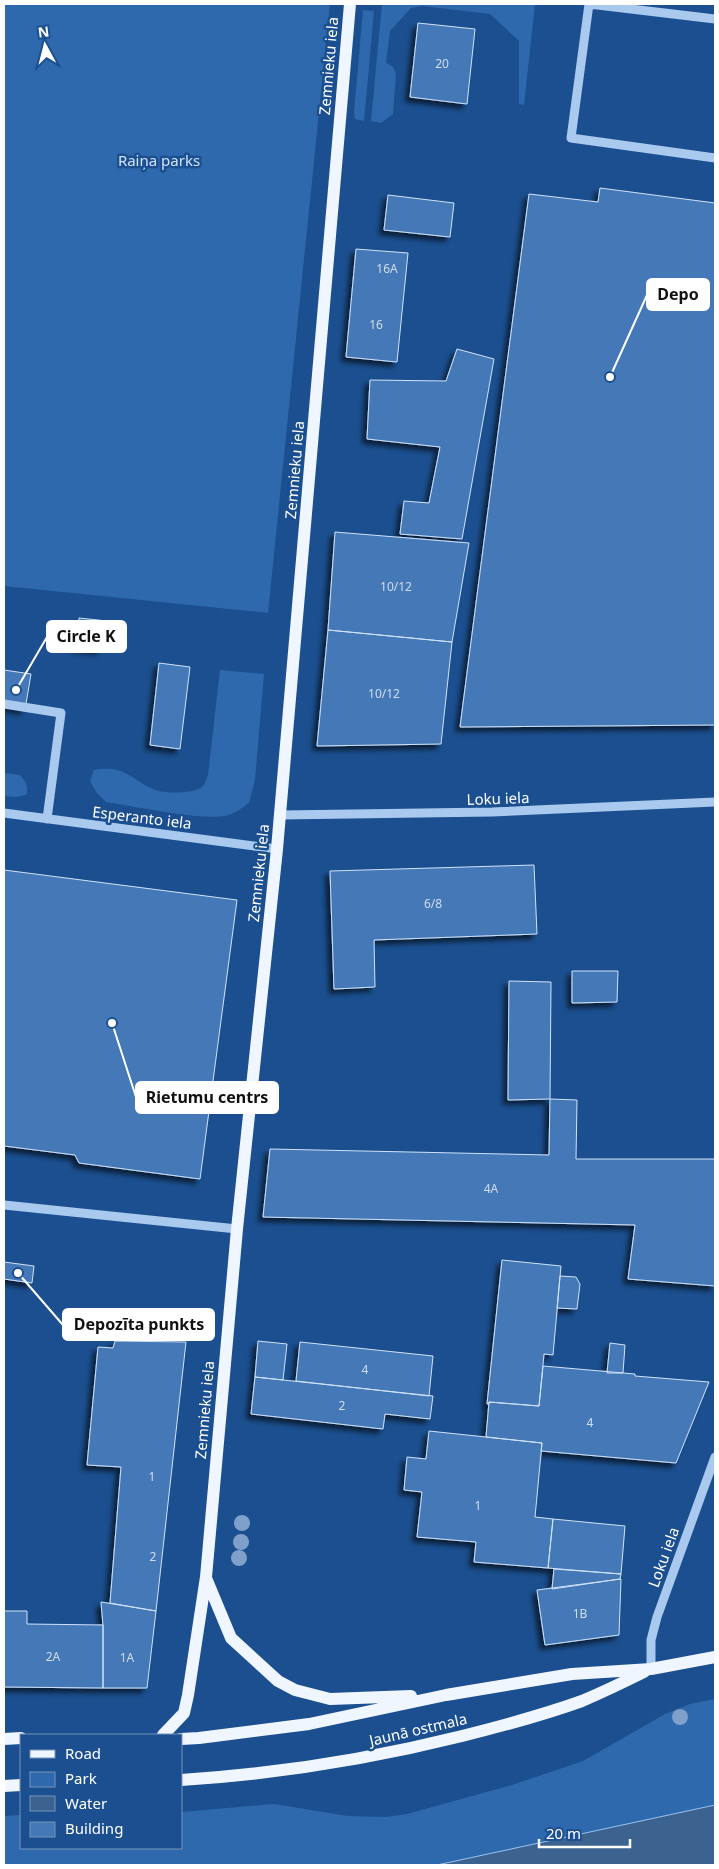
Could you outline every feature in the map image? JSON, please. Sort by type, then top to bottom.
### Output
[{"type":"main road","name":"Zemnieku iela","points":[[163,1734],[184,1713],[206,1577],[237,1229],[278,849],[350,4]]},
{"type":"main road","points":[[206,1577],[231,1638],[278,1681],[295,1690],[330,1699],[446,1695]]},
{"type":"main road","name":"Jaunā ostmala","points":[[182,1739],[309,1724],[446,1695],[572,1674],[651,1668],[715,1657]]},
{"type":"main road","name":"Jaunā ostmala","points":[[182,1780],[232,1777],[325,1765],[425,1746],[503,1726],[582,1700],[651,1668]]},
{"type":"main road","points":[[4,1739],[20,1738]]},
{"type":"main road","points":[[4,1786],[20,1785]]},
{"type":"street","points":[[715,19],[589,4],[572,138],[715,158]]},
{"type":"street","points":[[4,704],[61,713],[46,819]]},
{"type":"street","name":"Loku iela","points":[[281,814],[492,812],[715,802]]},
{"type":"street","name":"Esperanto iela","points":[[4,813],[278,849]]},
{"type":"street","points":[[4,1205],[237,1229]]},
{"type":"street","name":"Loku iela","points":[[651,1668],[651,1640],[657,1617],[715,1457]]},
{"type":"green space","name":"Raiņa parks","points":[[4,4],[330,4],[268,613],[4,586]]},
{"type":"green space","points":[[382,4],[535,4],[524,105],[519,104],[519,41],[490,14],[422,6],[411,8],[390,31],[386,63],[392,67],[396,74],[393,114],[381,123],[371,121]]},
{"type":"green space","points":[[363,10],[374,11],[364,121],[355,119],[354,112]]},
{"type":"green space","points":[[220,670],[264,674],[255,780],[249,803],[232,814],[218,817],[187,815],[106,802],[96,792],[90,781],[94,770],[114,769],[122,771],[147,786],[161,791],[190,791],[203,786],[208,775]]},
{"type":"green space","points":[[4,773],[20,775],[26,785],[26,795],[16,797],[4,796]]},
{"type":"green space","points":[[715,1699],[715,1805],[437,1865],[4,1865],[4,1816],[20,1815],[20,1849],[182,1849],[182,1812],[274,1804],[348,1816],[386,1817],[407,1814],[512,1785],[583,1761],[665,1714],[690,1704]]},
{"type":"water","points":[[715,1805],[715,1865],[437,1865]]},
{"type":"building","points":[[418,23],[475,29],[467,104],[410,97]]},
{"type":"building","points":[[600,188],[715,203],[715,725],[460,727],[529,194],[598,202]]},
{"type":"building","points":[[388,195],[454,203],[450,237],[384,230]]},
{"type":"building","points":[[356,249],[408,253],[397,362],[346,357]]},
{"type":"building","points":[[457,349],[494,359],[462,539],[400,534],[404,501],[429,503],[440,447],[367,439],[370,380],[446,381]]},
{"type":"building","points":[[335,532],[469,543],[452,642],[328,630]]},
{"type":"building","points":[[79,618],[107,621],[101,650],[76,647]]},
{"type":"building","points":[[328,630],[452,642],[441,744],[317,746]]},
{"type":"building","points":[[159,663],[190,667],[180,749],[150,745]]},
{"type":"building","points":[[4,670],[31,674],[25,710],[4,706]]},
{"type":"building","points":[[534,865],[537,934],[374,940],[375,987],[334,989],[330,871]]},
{"type":"building","points":[[4,870],[237,900],[200,1179],[79,1163],[75,1155],[4,1146]]},
{"type":"building","points":[[572,971],[618,971],[617,1002],[572,1003]]},
{"type":"building","points":[[509,981],[551,982],[550,1099],[508,1100]]},
{"type":"building","points":[[550,1099],[577,1100],[576,1159],[715,1159],[715,1286],[628,1279],[635,1225],[263,1217],[270,1149],[549,1155]]},
{"type":"building","points":[[502,1260],[561,1266],[553,1355],[544,1354],[539,1406],[489,1402],[487,1404]]},
{"type":"building","points":[[4,1262],[34,1266],[32,1283],[4,1279]]},
{"type":"building","points":[[560,1276],[576,1277],[580,1284],[577,1309],[557,1308]]},
{"type":"building","points":[[151,1309],[179,1311],[178,1333],[149,1331]]},
{"type":"building","points":[[115,1341],[186,1342],[156,1611],[110,1603],[121,1467],[87,1465],[98,1347],[113,1348]]},
{"type":"building","points":[[258,1341],[287,1344],[283,1380],[255,1377]]},
{"type":"building","points":[[300,1342],[433,1356],[429,1396],[296,1381]]},
{"type":"building","points":[[610,1343],[625,1345],[623,1373],[607,1373]]},
{"type":"building","points":[[543,1366],[709,1382],[676,1463],[541,1451],[542,1443],[486,1437],[489,1402],[539,1406]]},
{"type":"building","points":[[255,1377],[433,1396],[430,1419],[385,1414],[383,1429],[251,1414]]},
{"type":"building","points":[[429,1431],[542,1443],[535,1517],[553,1519],[548,1568],[474,1562],[476,1542],[417,1537],[422,1492],[404,1490],[407,1457],[426,1459]]},
{"type":"building","points":[[553,1519],[625,1526],[621,1574],[548,1568]]},
{"type":"building","points":[[554,1569],[621,1574],[620,1579],[552,1589]]},
{"type":"building","points":[[621,1579],[619,1635],[545,1645],[537,1590]]},
{"type":"building","points":[[101,1602],[156,1611],[147,1688],[103,1688]]},
{"type":"building","points":[[4,1611],[27,1611],[27,1624],[103,1625],[103,1688],[4,1687]]},
{"type":"place","name":"Depo","points":[[610,377]]},
{"type":"place","name":"Circle K","points":[[16,690]]},
{"type":"place","name":"Rietumu centrs","points":[[112,1023]]},
{"type":"place","name":"Depozīta punkts","points":[[18,1273]]}]
